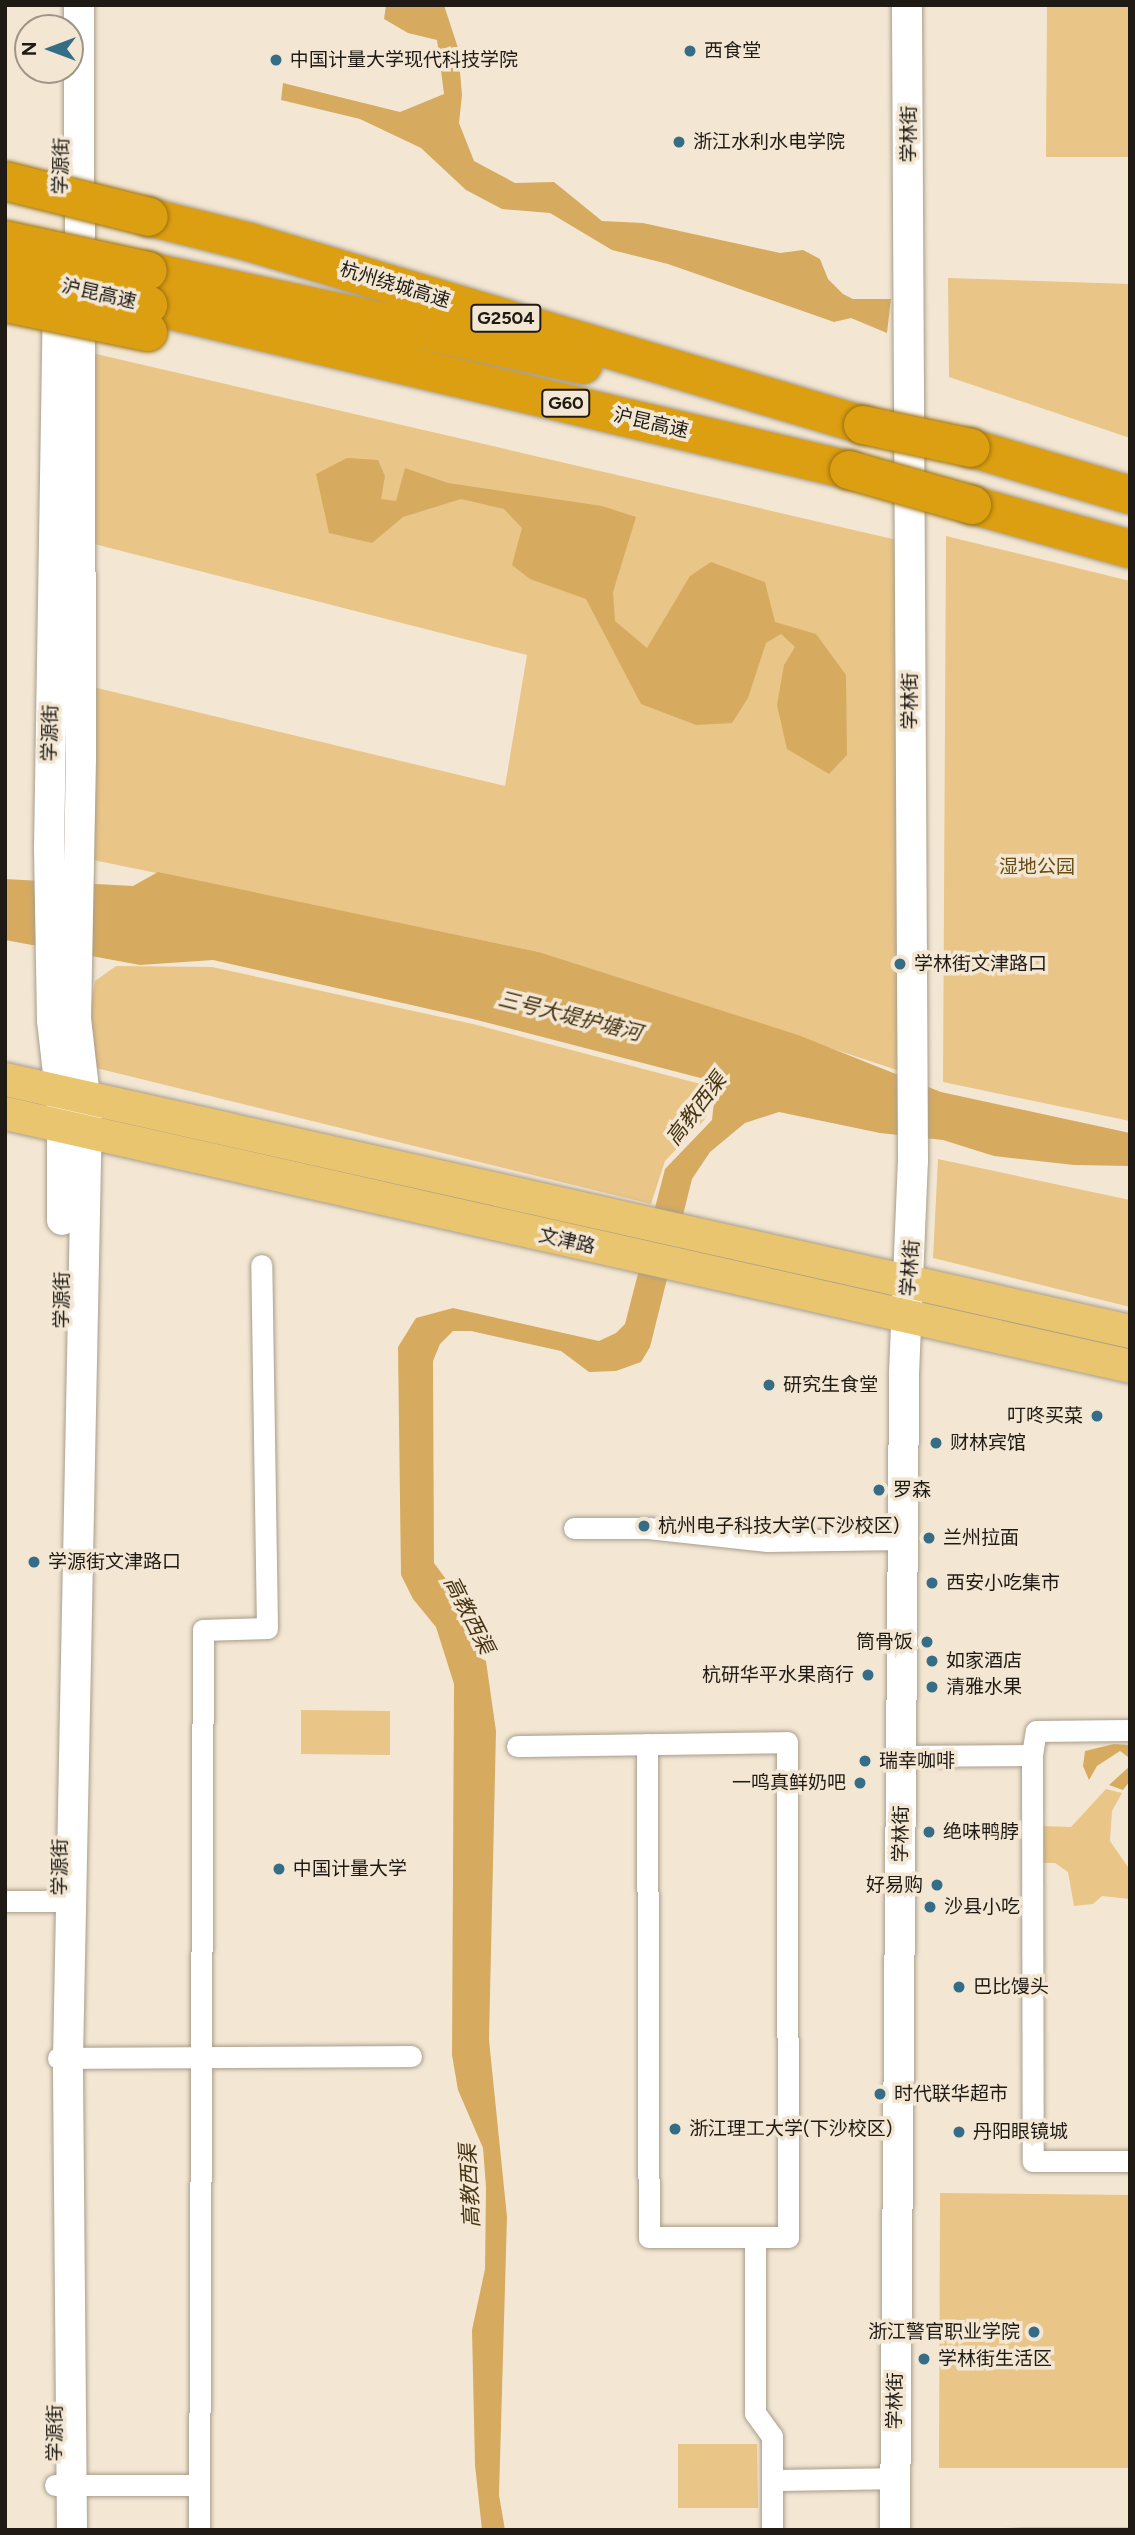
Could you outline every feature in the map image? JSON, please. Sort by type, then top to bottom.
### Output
[{"type":"highway","name":"杭州绕城高速","points":[[5,181],[249,242],[863,425]]},
{"type":"highway","name":"沪昆高速","points":[[5,240],[148,303],[863,425],[971,448],[1130,495]]},
{"type":"highway","name":"沪昆高速","points":[[5,272],[148,303],[849,470],[1130,549]]},
{"type":"highway","points":[[5,303],[148,303]]},
{"type":"main road","name":"学源街","points":[[55,2530],[63,2485],[63,2058],[73,1095],[79,843],[79,5]]},
{"type":"main road","name":"学林街","points":[[895,2530],[906,1318],[913,1161],[907,5]]},
{"type":"main road","name":"学源街","points":[[63,84],[49,848],[52,1020],[73,1095]]},
{"type":"main road","name":"文津路","points":[[5,1079],[624,1220],[1130,1331]]},
{"type":"main road","name":"文津路","points":[[5,1113],[906,1318],[1130,1366]]},
{"type":"main road","name":"学源街","points":[[63,2058],[60,1901],[74,1130]]},
{"type":"main road","name":"学源街","points":[[63,2485],[72,2530]]},
{"type":"street","points":[[199,2530],[203,1630],[267,1628],[261,1265]]},
{"type":"street","points":[[574,1528],[648,1528],[767,1541],[904,1539]]},
{"type":"street","points":[[1130,1730],[1035,1731],[1032,1755],[1032,2161],[1130,2161]]},
{"type":"street","points":[[517,1745],[787,1742],[788,2237],[649,2237],[646,1744]]},
{"type":"street","points":[[902,1756],[1032,1755]]},
{"type":"street","points":[[5,1901],[60,1901]]},
{"type":"street","points":[[63,2058],[411,2056]]},
{"type":"street","points":[[755,2237],[755,2413],[772,2436],[772,2530]]},
{"type":"street","points":[[772,2480],[895,2478]]},
{"type":"street","points":[[63,2485],[200,2485]]},
{"type":"green space","points":[[1047,5],[1130,5],[1130,157],[1046,157]]},
{"type":"green space","points":[[948,278],[1130,284],[1130,438],[949,377]]},
{"type":"green space","points":[[66,347],[910,543],[912,1075],[539,952],[69,855],[68,681],[505,786],[527,655],[67,537]]},
{"type":"green space","name":"湿地公园","points":[[946,536],[1130,581],[1130,1121],[943,1082]]},
{"type":"green space","points":[[116,966],[212,967],[473,1024],[708,1086],[706,1118],[665,1161],[651,1204],[88,1066],[88,1022],[95,981]]},
{"type":"green space","points":[[938,1159],[1130,1200],[1130,1307],[933,1258]]},
{"type":"green space","points":[[301,1710],[390,1711],[390,1755],[301,1754]]},
{"type":"green space","points":[[1106,1789],[1122,1793],[1112,1811],[1110,1841],[1130,1870],[1130,1899],[1102,1896],[1093,1904],[1074,1906],[1068,1872],[1055,1863],[1040,1863],[1042,1826],[1071,1827]]},
{"type":"green space","name":"浙江警官职业学院","points":[[940,2193],[1130,2195],[1130,2468],[939,2468]]},
{"type":"green space","points":[[678,2444],[757,2444],[758,2508],[678,2508]]},
{"type":"green space","points":[[1130,2527],[1130,2530],[966,2530]]},
{"type":"water","points":[[386,5],[444,5],[458,48],[462,95],[459,123],[474,161],[515,183],[554,182],[602,221],[643,223],[780,253],[803,250],[820,259],[828,279],[843,294],[853,299],[891,299],[887,333],[851,318],[834,322],[668,264],[612,250],[550,213],[502,209],[466,190],[421,148],[360,119],[281,100],[283,83],[400,112],[444,94],[437,40],[408,33],[384,19]]},
{"type":"water","points":[[347,458],[378,460],[385,476],[381,499],[396,501],[405,468],[448,483],[602,506],[636,517],[613,592],[615,621],[647,648],[690,576],[711,562],[765,582],[775,622],[816,634],[846,675],[847,755],[829,774],[787,749],[777,705],[784,665],[795,647],[781,634],[766,643],[748,698],[732,723],[696,725],[641,704],[586,599],[530,579],[512,565],[522,528],[504,509],[461,499],[403,517],[372,543],[329,533],[316,474]]},
{"type":"water","points":[[158,872],[539,952],[798,1035],[941,1092],[1130,1133],[1130,1166],[1074,1165],[994,1156],[943,1140],[880,1133],[779,1112],[745,1123],[710,1152],[692,1179],[650,1347],[641,1362],[616,1371],[589,1372],[561,1351],[471,1331],[453,1331],[440,1344],[433,1361],[434,1563],[471,1613],[486,1661],[496,1731],[489,2040],[507,2217],[499,2495],[505,2530],[482,2530],[475,2465],[472,2330],[485,2269],[486,2187],[483,2148],[458,2090],[452,2055],[454,1684],[436,1627],[413,1599],[401,1575],[398,1347],[416,1318],[453,1308],[599,1341],[616,1333],[625,1324],[665,1169],[712,1120],[716,1082],[473,1019],[213,960],[140,965],[5,940],[5,879],[133,886]]},
{"type":"water","points":[[1114,1744],[1130,1745],[1130,1766],[1128,1757],[1120,1751],[1097,1766],[1089,1780],[1083,1766],[1085,1751]]},
{"type":"water","points":[[1130,1766],[1130,1781],[1123,1790],[1109,1785]]},
{"type":"place","name":"西食堂","points":[[690,51]]},
{"type":"place","name":"中国计量大学现代科技学院","points":[[276,60]]},
{"type":"place","name":"浙江水利水电学院","points":[[679,142]]},
{"type":"place","name":"学林街文津路口","points":[[900,964]]},
{"type":"place","name":"研究生食堂","points":[[769,1385]]},
{"type":"place","name":"叮咚买菜","points":[[1097,1416]]},
{"type":"place","name":"财林宾馆","points":[[936,1443]]},
{"type":"place","name":"罗森","points":[[879,1490]]},
{"type":"place","name":"杭州电子科技大学(下沙校区)","points":[[644,1526]]},
{"type":"place","name":"兰州拉面","points":[[929,1538]]},
{"type":"place","name":"学源街文津路口","points":[[34,1562]]},
{"type":"place","name":"西安小吃集市","points":[[932,1583]]},
{"type":"place","name":"筒骨饭","points":[[927,1642]]},
{"type":"place","name":"如家酒店","points":[[932,1661]]},
{"type":"place","name":"杭研华平水果商行","points":[[868,1675]]},
{"type":"place","name":"清雅水果","points":[[932,1687]]},
{"type":"place","name":"瑞幸咖啡","points":[[865,1761]]},
{"type":"place","name":"一鸣真鲜奶吧","points":[[860,1783]]},
{"type":"place","name":"绝味鸭脖","points":[[929,1832]]},
{"type":"place","name":"中国计量大学","points":[[279,1869]]},
{"type":"place","name":"好易购","points":[[937,1885]]},
{"type":"place","name":"沙县小吃","points":[[930,1907]]},
{"type":"place","name":"巴比馒头","points":[[959,1987]]},
{"type":"place","name":"时代联华超市","points":[[880,2094]]},
{"type":"place","name":"浙江理工大学(下沙校区)","points":[[675,2129]]},
{"type":"place","name":"丹阳眼镜城","points":[[959,2132]]},
{"type":"place","name":"浙江警官职业学院","points":[[1034,2332]]},
{"type":"place","name":"学林街生活区","points":[[924,2359]]},
{"type":"water label","name":"三号大堤护塘河","points":[[570,1016]]},
{"type":"water label","name":"高教西渠","points":[[696,1109]]},
{"type":"water label","name":"高教西渠","points":[[469,1615]]},
{"type":"water label","name":"高教西渠","points":[[470,2186]]}]
